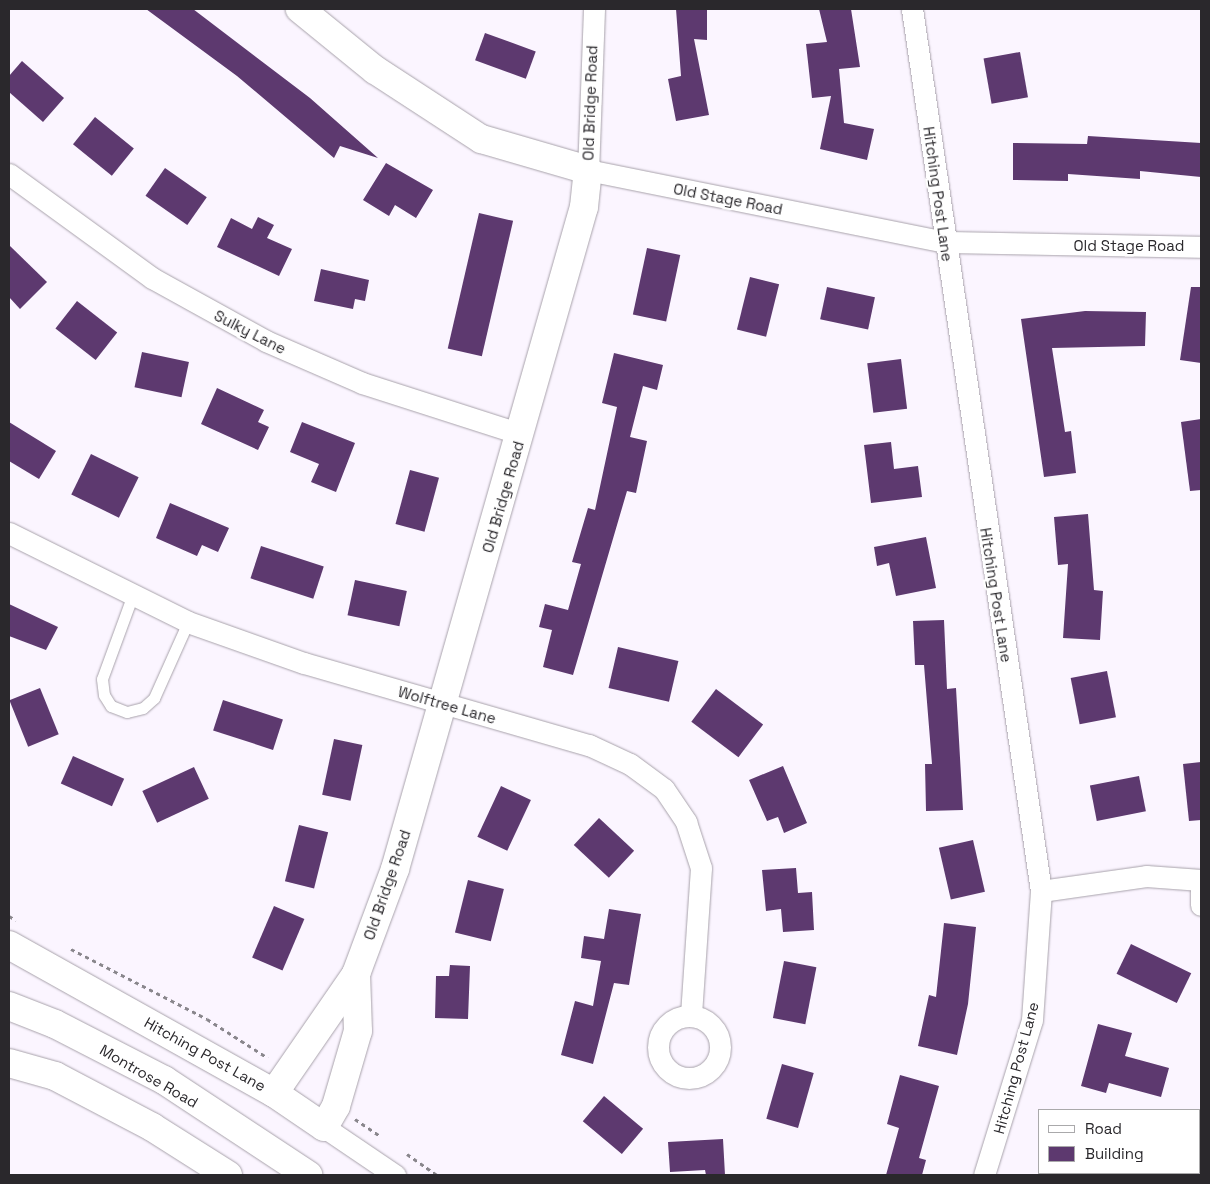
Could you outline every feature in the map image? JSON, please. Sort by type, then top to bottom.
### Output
[{"type":"street","name":"Old Stage Road","points":[[300,9],[375,70],[481,139],[588,170],[945,242],[1201,247]]},
{"type":"street","name":"Old Bridge Road","points":[[274,1093],[356,974],[395,869],[444,704],[584,207],[588,170],[594,9]]},
{"type":"street","name":"Hitching Post Lane","points":[[912,9],[1041,892],[1032,1020],[984,1175]]},
{"type":"street","name":"Sulky Lane","points":[[9,174],[113,252],[257,337],[362,383],[521,434]]},
{"type":"street","name":"Wolftree Lane","points":[[9,533],[132,597],[188,622],[304,663],[588,745],[630,764],[664,789],[686,822],[701,868],[691,1016]]},
{"type":"street","points":[[1041,892],[1146,876],[1201,880]]},
{"type":"street","points":[[1201,884],[1201,905]]},
{"type":"street","name":"Hitching Post Lane","points":[[15,934],[274,1093],[395,1175]]},
{"type":"street","name":"Old Bridge Road","points":[[324,1127],[336,1106],[358,1031],[356,974]]},
{"type":"street","name":"Montrose Road","points":[[9,1006],[55,1024],[164,1080],[308,1175]]},
{"type":"street","points":[[9,1063],[55,1076],[152,1127],[228,1175]]},
{"type":"lane","points":[[132,597],[102,679],[104,695],[112,706],[127,712],[143,708],[154,698],[188,622]]},
{"type":"path","points":[[9,916],[15,934]]},
{"type":"path","points":[[62,944],[207,1019],[258,1051]]},
{"type":"building","points":[[146,9],[193,9],[310,98],[378,158],[340,146],[334,158],[237,76]]},
{"type":"building","points":[[676,9],[707,9],[707,40],[694,39],[709,115],[676,121],[668,79],[681,76]]},
{"type":"building","points":[[819,9],[851,9],[860,67],[839,69],[844,123],[874,129],[867,160],[820,149],[831,96],[812,98],[806,44],[827,42]]},
{"type":"building","points":[[485,33],[536,51],[526,79],[475,60]]},
{"type":"building","points":[[1020,52],[1028,97],[992,104],[984,58]]},
{"type":"building","points":[[22,61],[64,98],[43,122],[9,92],[9,76]]},
{"type":"building","points":[[95,117],[134,148],[112,176],[73,144]]},
{"type":"building","points":[[1088,136],[1201,143],[1201,177],[1140,171],[1140,179],[1068,174],[1068,181],[1013,180],[1013,143],[1087,144]]},
{"type":"building","points":[[386,163],[433,190],[416,218],[395,205],[389,216],[363,200]]},
{"type":"building","points":[[165,168],[207,197],[187,225],[145,196]]},
{"type":"building","points":[[479,213],[513,221],[482,356],[448,348]]},
{"type":"building","points":[[258,217],[274,225],[267,238],[292,249],[279,276],[217,247],[231,218],[252,229]]},
{"type":"building","points":[[9,245],[47,282],[20,309],[9,297]]},
{"type":"building","points":[[647,248],[680,255],[666,322],[633,315]]},
{"type":"building","points":[[321,269],[369,280],[365,301],[355,299],[353,309],[314,301]]},
{"type":"building","points":[[750,277],[779,284],[766,337],[737,329]]},
{"type":"building","points":[[827,287],[875,297],[868,329],[820,319]]},
{"type":"building","points":[[1191,287],[1201,287],[1201,363],[1180,360]]},
{"type":"building","points":[[77,301],[117,332],[96,360],[55,329]]},
{"type":"building","points":[[1085,311],[1146,312],[1145,346],[1052,348],[1065,432],[1071,431],[1076,473],[1044,477],[1021,319]]},
{"type":"building","points":[[142,352],[189,362],[181,397],[135,387]]},
{"type":"building","points":[[614,353],[663,365],[657,390],[643,386],[630,437],[647,441],[636,493],[627,491],[573,675],[543,667],[552,630],[539,627],[545,604],[568,610],[581,564],[572,562],[588,508],[595,510],[617,407],[602,403]]},
{"type":"building","points":[[901,359],[907,409],[873,413],[867,363]]},
{"type":"building","points":[[217,388],[264,410],[258,422],[269,427],[258,450],[201,424]]},
{"type":"building","points":[[1201,419],[1201,490],[1190,491],[1181,422]]},
{"type":"building","points":[[9,422],[56,451],[39,479],[9,461]]},
{"type":"building","points":[[302,422],[355,443],[336,492],[311,482],[319,464],[290,452]]},
{"type":"building","points":[[891,442],[894,469],[918,466],[922,497],[871,503],[864,445]]},
{"type":"building","points":[[91,454],[139,477],[119,518],[71,494]]},
{"type":"building","points":[[410,470],[439,478],[424,532],[396,524]]},
{"type":"building","points":[[170,503],[229,528],[218,552],[202,545],[197,556],[156,538]]},
{"type":"building","points":[[1088,514],[1094,590],[1103,591],[1100,640],[1063,638],[1068,564],[1058,565],[1054,517]]},
{"type":"building","points":[[926,537],[936,588],[896,596],[889,563],[877,566],[874,547]]},
{"type":"building","points":[[261,546],[324,566],[313,599],[250,578]]},
{"type":"building","points":[[355,580],[407,591],[399,626],[348,615]]},
{"type":"building","points":[[9,604],[58,627],[46,650],[9,636]]},
{"type":"building","points":[[944,620],[947,689],[956,688],[963,810],[926,811],[925,764],[932,764],[924,665],[915,665],[913,621]]},
{"type":"building","points":[[618,647],[678,661],[669,702],[609,688]]},
{"type":"building","points":[[1107,671],[1116,717],[1080,724],[1071,678]]},
{"type":"building","points":[[40,688],[59,734],[28,747],[9,700]]},
{"type":"building","points":[[716,689],[763,725],[738,757],[691,722]]},
{"type":"building","points":[[223,700],[283,719],[273,750],[213,730]]},
{"type":"building","points":[[334,739],[362,745],[351,801],[322,795]]},
{"type":"building","points":[[73,756],[124,779],[112,806],[61,783]]},
{"type":"building","points":[[1201,762],[1201,820],[1189,821],[1183,764]]},
{"type":"building","points":[[783,766],[807,823],[784,833],[778,817],[767,821],[749,780]]},
{"type":"building","points":[[194,767],[209,799],[157,823],[142,791]]},
{"type":"building","points":[[1139,776],[1146,811],[1097,821],[1090,786]]},
{"type":"building","points":[[501,786],[531,800],[507,851],[477,837]]},
{"type":"building","points":[[599,818],[634,851],[609,878],[574,845]]},
{"type":"building","points":[[299,825],[328,832],[314,889],[285,881]]},
{"type":"building","points":[[973,840],[985,892],[951,900],[939,848]]},
{"type":"building","points":[[796,868],[798,893],[812,892],[814,930],[783,932],[781,909],[766,911],[762,870]]},
{"type":"building","points":[[468,880],[504,889],[491,941],[455,932]]},
{"type":"building","points":[[274,906],[304,919],[282,970],[252,958]]},
{"type":"building","points":[[609,909],[641,914],[629,985],[614,983],[593,1064],[561,1055],[575,1001],[593,1006],[601,961],[581,958],[584,936],[604,939]]},
{"type":"building","points":[[944,923],[976,927],[968,1004],[957,1055],[918,1046],[929,995],[936,997]]},
{"type":"building","points":[[1131,944],[1191,973],[1177,1003],[1117,974]]},
{"type":"building","points":[[784,961],[816,967],[805,1024],[773,1018]]},
{"type":"building","points":[[450,965],[470,966],[468,1019],[435,1018],[436,976],[449,976]]},
{"type":"building","points":[[1098,1024],[1132,1033],[1125,1056],[1169,1068],[1161,1097],[1109,1083],[1106,1093],[1081,1086]]},
{"type":"building","points":[[782,1064],[814,1073],[798,1128],[766,1119]]},
{"type":"building","points":[[900,1075],[939,1086],[919,1158],[926,1160],[922,1175],[886,1175],[899,1128],[887,1124]]},
{"type":"building","points":[[604,1096],[643,1129],[622,1154],[583,1121]]},
{"type":"building","points":[[723,1139],[725,1175],[706,1175],[705,1170],[670,1172],[668,1142]]}]
